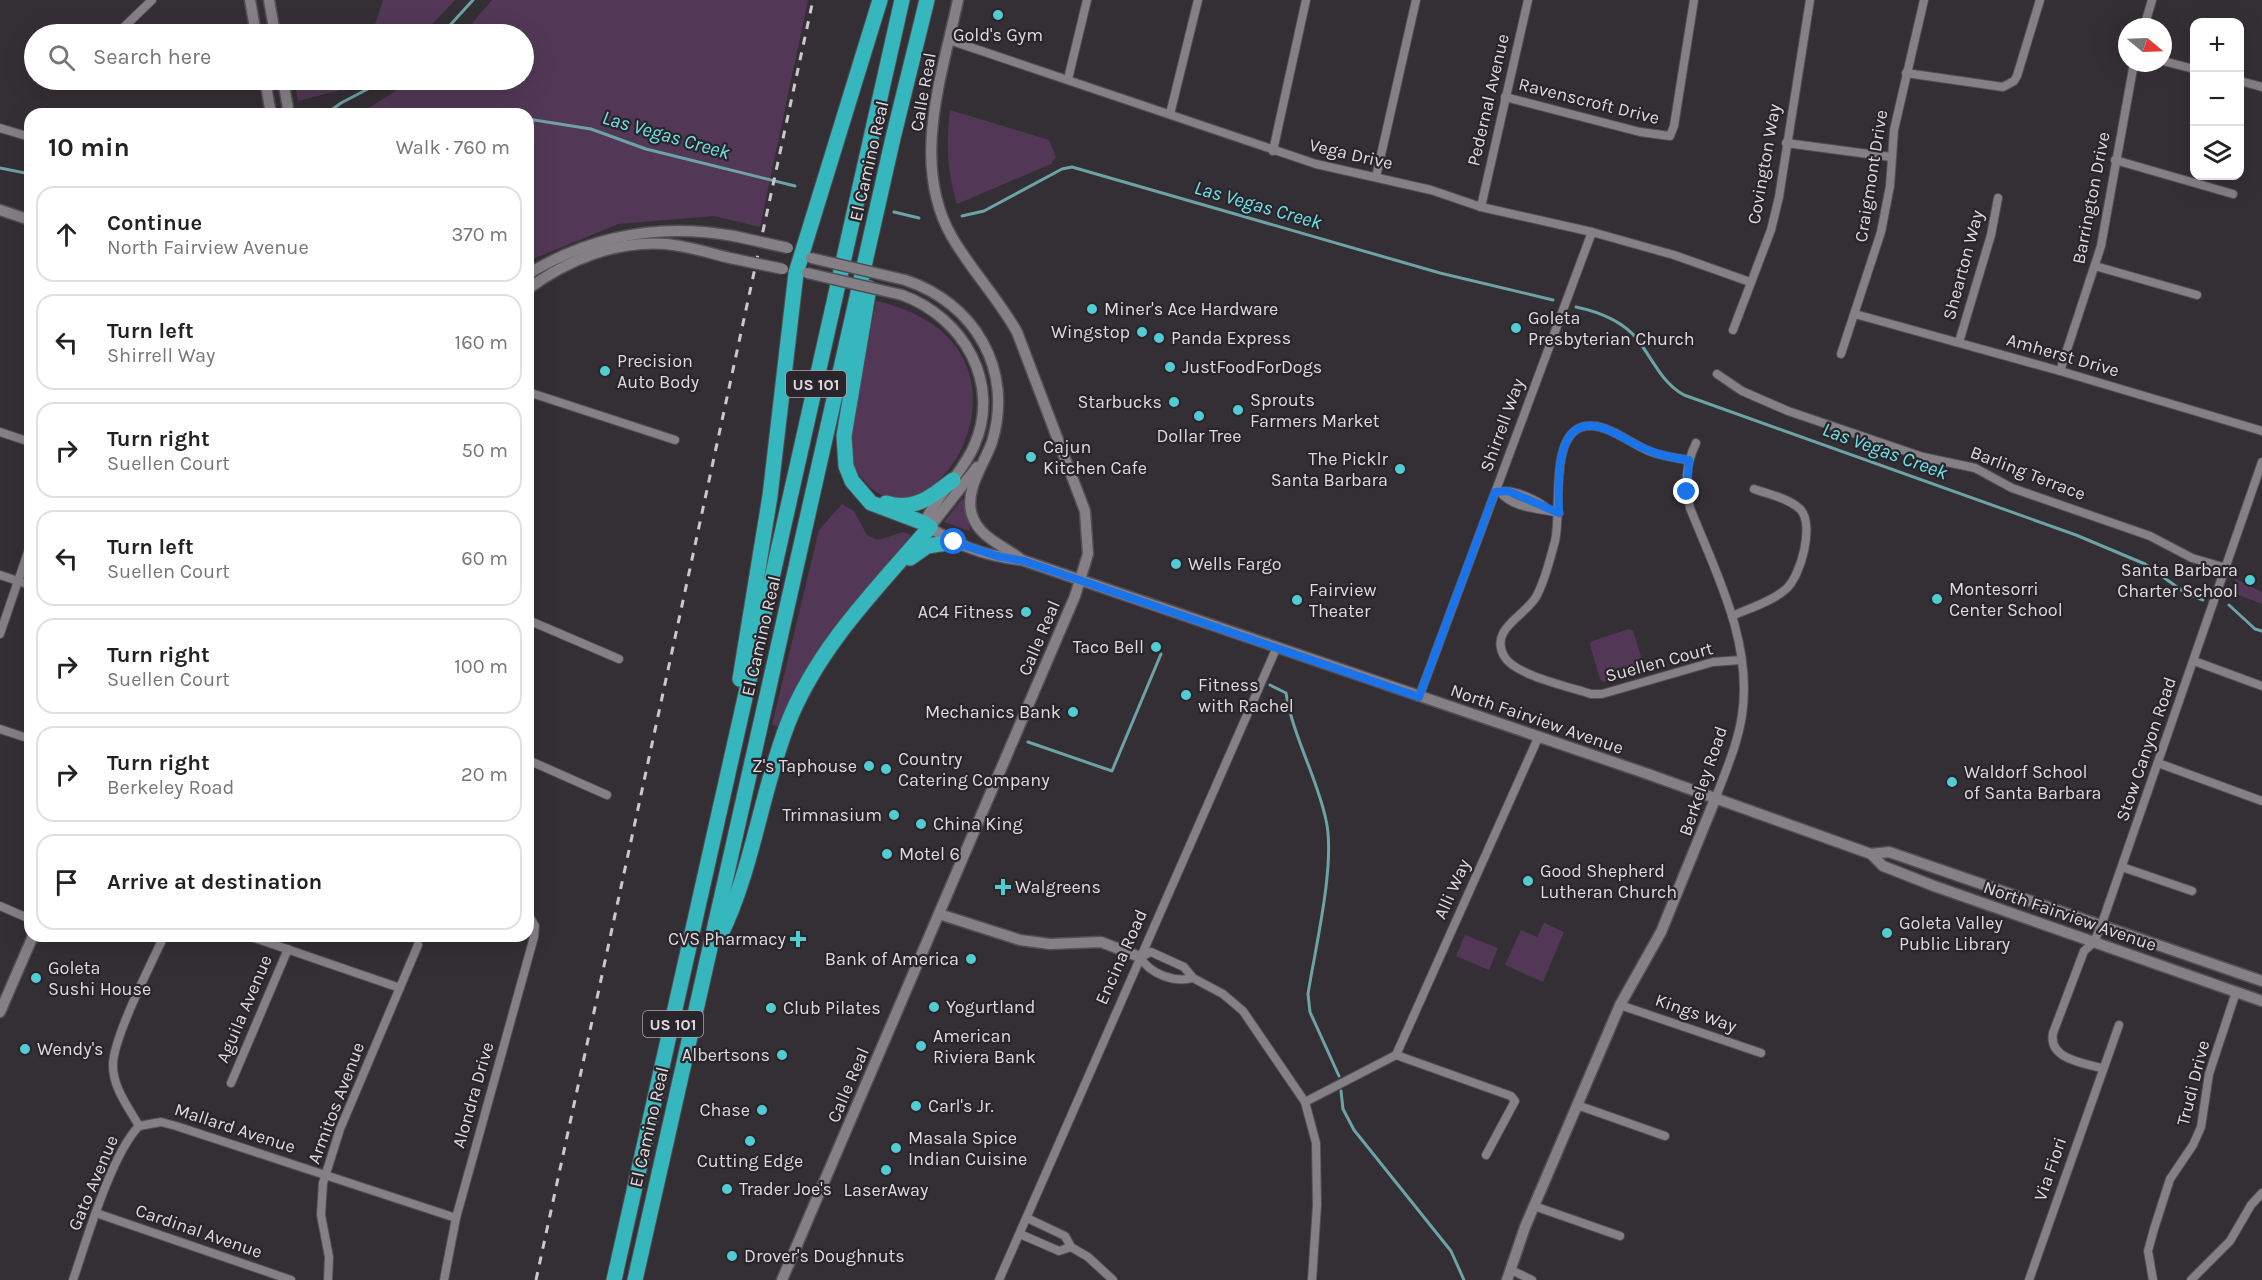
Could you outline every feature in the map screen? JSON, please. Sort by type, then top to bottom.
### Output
[{"type":"highway","points":[[730,768],[729,740],[764,539],[795,272],[880,0]]},
{"type":"highway","name":"El Camino Real","points":[[614,1280],[902,0]]},
{"type":"highway","name":"El Camino Real","points":[[635,1280],[875,217],[927,0]]},
{"type":"highway","points":[[706,966],[726,925],[788,722],[810,678],[860,607],[927,525],[876,506],[867,499],[852,481],[844,456],[844,436],[867,301],[875,217]]},
{"type":"highway","points":[[852,481],[879,500],[902,506],[924,501],[953,480]]},
{"type":"highway","points":[[839,636],[915,554],[927,546],[954,542]]},
{"type":"main road","points":[[250,0],[254,24]]},
{"type":"main road","points":[[269,0],[273,24]]},
{"type":"main road","name":"Calle Real","points":[[782,1280],[1081,581],[1089,542],[1085,511],[1017,332],[1004,309],[951,235],[936,190],[930,154],[931,128],[958,0]]},
{"type":"main road","points":[[266,90],[270,108]]},
{"type":"main road","points":[[285,90],[288,108]]},
{"type":"main road","points":[[0,210],[24,218]]},
{"type":"main road","name":"North Fairview Avenue","points":[[534,271],[576,249],[629,234],[681,229],[734,236],[905,280],[924,288],[959,310],[970,321],[986,350],[995,374],[998,406],[995,431],[971,495],[972,516],[977,526],[988,537],[1022,560]]},
{"type":"main road","points":[[534,285],[577,260],[625,246],[673,245],[902,295],[930,308],[953,327],[970,351],[978,370],[983,394],[981,427],[970,456],[927,525]]},
{"type":"main road","name":"North Fairview Avenue","points":[[985,458],[927,525],[942,537],[997,556],[1022,560],[1276,649],[1716,797],[1871,854],[1883,866],[1890,869],[2262,1001]]},
{"type":"main road","name":"Berkeley Road","points":[[1509,1275],[1534,1206],[1620,1005],[1660,932],[1716,797]]},
{"type":"main road","name":"North Fairview Avenue","points":[[1871,854],[1889,852],[2262,981]]},
{"type":"main road","points":[[939,914],[1020,940],[1050,944],[1101,942],[1140,957]]},
{"type":"main road","points":[[0,1012],[30,942]]},
{"type":"street","points":[[127,24],[152,0]]},
{"type":"street","points":[[1068,79],[1087,0]]},
{"type":"street","points":[[1170,114],[1198,0]]},
{"type":"street","points":[[1273,151],[1306,0]]},
{"type":"street","points":[[1377,177],[1416,0]]},
{"type":"street","name":"Pedernal Avenue","points":[[1481,207],[1528,0]]},
{"type":"street","name":"Ravenscroft Drive","points":[[1505,97],[1640,132],[1670,136],[1674,126],[1695,0]]},
{"type":"street","name":"Covington Way","points":[[1733,330],[1771,230],[1810,0]]},
{"type":"street","name":"Craigmont Drive","points":[[1841,354],[1881,232],[1906,73],[1924,0]]},
{"type":"street","points":[[1906,73],[2002,87],[2014,81],[2040,0]]},
{"type":"street","points":[[2147,18],[2152,0]]},
{"type":"street","name":"Vega Drive","points":[[949,40],[1316,164],[1431,190],[1481,207],[1592,232],[1674,255],[1750,282]]},
{"type":"street","points":[[2172,63],[2190,68]]},
{"type":"street","name":"Barrington Drive","points":[[2060,371],[2095,266],[2132,72]]},
{"type":"street","points":[[2014,81],[2023,87]]},
{"type":"street","points":[[2244,82],[2262,87]]},
{"type":"street","points":[[0,128],[24,135]]},
{"type":"street","points":[[1786,143],[1891,157]]},
{"type":"street","points":[[2115,160],[2233,194]]},
{"type":"street","name":"Shearton Way","points":[[1959,342],[1991,235],[1998,198]]},
{"type":"street","name":"Shirrell Way","points":[[1419,697],[1592,232]]},
{"type":"street","points":[[2095,266],[2197,295]]},
{"type":"street","name":"Amherst Drive","points":[[1855,314],[2060,371],[2262,431]]},
{"type":"street","name":"Barling Terrace","points":[[1717,374],[1742,391],[1788,411],[1923,457],[1975,468],[2012,488],[2150,536],[2192,558],[2226,568]]},
{"type":"street","points":[[534,394],[675,440]]},
{"type":"street","name":"Suellen Court","points":[[1689,460],[1649,451],[1597,426],[1579,428],[1570,434],[1561,458],[1558,476],[1559,513],[1555,540],[1535,599],[1510,622],[1503,634],[1501,648],[1504,658],[1512,665],[1569,687],[1602,694],[1713,662],[1741,660]]},
{"type":"street","points":[[0,432],[24,440]]},
{"type":"street","name":"Berkeley Road","points":[[1696,443],[1689,460],[1686,477],[1690,508],[1732,616],[1741,660],[1742,714],[1736,741],[1716,797]]},
{"type":"street","name":"Stow Canyon Road","points":[[2102,1068],[2062,1056],[2052,1043],[2052,1033],[2085,951],[2094,942],[2101,926],[2262,462]]},
{"type":"street","points":[[1732,616],[1761,604],[1788,587],[1794,578],[1807,536],[1806,517],[1800,509],[1784,500],[1754,489]]},
{"type":"street","points":[[1497,492],[1508,491],[1559,513]]},
{"type":"street","points":[[0,634],[24,564]]},
{"type":"street","points":[[0,575],[24,583]]},
{"type":"street","points":[[534,623],[619,659]]},
{"type":"street","name":"Encina Road","points":[[999,1280],[1276,649]]},
{"type":"street","points":[[2194,661],[2262,686]]},
{"type":"street","points":[[0,729],[24,737]]},
{"type":"street","name":"Alli Way","points":[[1396,1055],[1538,738]]},
{"type":"street","points":[[534,763],[607,795]]},
{"type":"street","points":[[2158,763],[2262,801]]},
{"type":"street","points":[[2122,867],[2192,891]]},
{"type":"street","points":[[0,906],[24,916]]},
{"type":"street","name":"Gato Avenue","points":[[73,1280],[96,1213],[130,1136],[140,1125],[127,1106],[112,1065],[118,1039],[161,942]]},
{"type":"street","points":[[267,942],[400,988]]},
{"type":"street","name":"Alondra Drive","points":[[444,1280],[456,1218],[533,942]]},
{"type":"street","name":"Armitos Avenue","points":[[328,1280],[329,1257],[320,1198],[325,1175],[340,1129],[418,945]]},
{"type":"street","name":"Aguila Avenue","points":[[231,1083],[288,949]]},
{"type":"street","points":[[1193,978],[1180,982],[1147,968],[1140,957],[1151,952],[1184,967],[1193,978],[1223,994],[1243,1011],[1305,1102],[1316,1143],[1317,1205],[1312,1280]]},
{"type":"street","name":"Trudi Drive","points":[[2153,1280],[2148,1251],[2154,1229],[2170,1179],[2193,1145],[2200,1127],[2209,1074],[2236,992]]},
{"type":"street","name":"Kings Way","points":[[1620,1005],[1761,1053]]},
{"type":"street","name":"Via Fiori","points":[[2029,1280],[2119,1025]]},
{"type":"street","points":[[1305,1102],[1396,1055],[1511,1096],[1515,1101],[1486,1155]]},
{"type":"street","points":[[1577,1105],[1665,1136]]},
{"type":"street","name":"Mallard Avenue","points":[[140,1125],[161,1122],[176,1126],[456,1218]]},
{"type":"street","points":[[2191,1280],[2230,1241],[2251,1204],[2262,1193]]},
{"type":"street","points":[[1534,1206],[1620,1236]]},
{"type":"street","name":"Cardinal Avenue","points":[[96,1213],[291,1280]]},
{"type":"street","points":[[1027,1218],[1065,1236],[1071,1247],[1088,1257],[1113,1280]]},
{"type":"street","points":[[1020,1234],[1059,1251],[1071,1247]]},
{"type":"street","points":[[1509,1275],[1532,1280]]},
{"type":"shaded area","points":[[383,0],[455,0],[432,24],[375,24]]},
{"type":"shaded area","points":[[492,0],[808,0],[760,227],[714,216],[618,224],[534,259],[534,108],[369,108],[397,90],[534,90],[534,24],[472,24]]},
{"type":"shaded area","points":[[296,90],[339,90],[337,91],[298,101]]},
{"type":"shaded area","points":[[950,110],[1049,140],[1056,157],[1051,164],[957,204],[948,157]]},
{"type":"shaded area","points":[[876,301],[931,323],[962,356],[973,395],[968,433],[950,467],[926,491],[898,499],[870,487],[864,481],[856,469],[851,450],[851,434]]},
{"type":"shaded area","points":[[962,499],[965,500],[970,531],[944,522]]},
{"type":"shaded area","points":[[842,504],[854,511],[867,535],[878,540],[903,532],[911,535],[829,633],[805,674],[781,727],[772,725],[819,530]]},
{"type":"shaded area","points":[[2236,579],[2262,592],[2262,604],[2231,592]]},
{"type":"shaded area","points":[[1629,629],[1633,631],[1644,666],[1641,670],[1603,682],[1600,679],[1590,645],[1592,641]]},
{"type":"shaded area","points":[[1544,923],[1564,932],[1543,982],[1505,965],[1521,930],[1537,937]]},
{"type":"shaded area","points":[[1465,935],[1498,948],[1489,970],[1456,956]]},
{"type":"waterway","points":[[451,24],[473,0]]},
{"type":"waterway","points":[[334,108],[366,90]]},
{"type":"waterway","name":"Las Vegas Creek","points":[[534,120],[591,129],[646,149],[795,186]]},
{"type":"waterway","name":"Las Vegas Creek","points":[[962,216],[984,211],[1062,169],[1072,167],[1440,273],[1553,300]]},
{"type":"waterway","points":[[0,168],[24,173]]},
{"type":"waterway","name":"Las Vegas Creek","points":[[894,212],[919,218]]},
{"type":"waterway","name":"Las Vegas Creek","points":[[1576,307],[1602,315],[1632,333],[1664,378],[1684,395],[2076,535],[2145,564],[2184,592],[2203,600]]},
{"type":"waterway","name":"Las Vegas Creek","points":[[2229,605],[2255,629],[2262,631]]},
{"type":"waterway","points":[[1028,742],[1112,771],[1161,654]]},
{"type":"waterway","points":[[1270,685],[1286,693],[1294,725],[1326,820],[1327,882],[1308,994],[1310,1012],[1339,1076]]},
{"type":"waterway","points":[[1341,1091],[1343,1109],[1354,1130],[1451,1251],[1464,1280]]},
{"type":"railway","points":[[536,1280],[813,0]]},
{"type":"place","name":"Gold's Gym","points":[[998,15]]},
{"type":"place","name":"Miner's Ace Hardware","points":[[1092,309]]},
{"type":"place","name":"Goleta Presbyterian Church","points":[[1516,328]]},
{"type":"place","name":"Wingstop","points":[[1142,332]]},
{"type":"place","name":"Panda Express","points":[[1159,338]]},
{"type":"place","name":"JustFoodForDogs","points":[[1170,367]]},
{"type":"place","name":"Precision Auto Body","points":[[605,371]]},
{"type":"place","name":"Starbucks","points":[[1174,402]]},
{"type":"place","name":"Sprouts Farmers Market","points":[[1238,410]]},
{"type":"place","name":"Dollar Tree","points":[[1199,416]]},
{"type":"place","name":"Cajun Kitchen Cafe","points":[[1031,457]]},
{"type":"place","name":"The Picklr Santa Barbara","points":[[1400,469]]},
{"type":"place","name":"Wells Fargo","points":[[1176,564]]},
{"type":"place","name":"Santa Barbara Charter School","points":[[2250,580]]},
{"type":"place","name":"Montesorri Center School","points":[[1937,599]]},
{"type":"place","name":"Fairview Theater","points":[[1297,600]]},
{"type":"place","name":"AC4 Fitness","points":[[1026,612]]},
{"type":"place","name":"Taco Bell","points":[[1156,647]]},
{"type":"place","name":"Fitness with Rachel","points":[[1186,695]]},
{"type":"place","name":"Mechanics Bank","points":[[1073,712]]},
{"type":"place","name":"Z's Taphouse","points":[[869,766]]},
{"type":"place","name":"Country Catering Company","points":[[886,769]]},
{"type":"place","name":"Waldorf School of Santa Barbara","points":[[1952,782]]},
{"type":"place","name":"Trimnasium","points":[[894,815]]},
{"type":"place","name":"China King","points":[[921,824]]},
{"type":"place","name":"Motel 6","points":[[887,854]]},
{"type":"place","name":"Good Shepherd Lutheran Church","points":[[1528,881]]},
{"type":"place","name":"Walgreens","points":[[1003,887]]},
{"type":"place","name":"Goleta Valley Public Library","points":[[1887,933]]},
{"type":"place","name":"CVS Pharmacy","points":[[798,939]]},
{"type":"place","name":"Bank of America","points":[[971,959]]},
{"type":"place","name":"Goleta Sushi House","points":[[36,978]]},
{"type":"place","name":"Yogurtland","points":[[934,1007]]},
{"type":"place","name":"Club Pilates","points":[[771,1008]]},
{"type":"place","name":"American Riviera Bank","points":[[921,1046]]},
{"type":"place","name":"Wendy's","points":[[25,1049]]},
{"type":"place","name":"Albertsons","points":[[782,1055]]},
{"type":"place","name":"Carl's Jr.","points":[[916,1106]]},
{"type":"place","name":"Chase","points":[[762,1110]]},
{"type":"place","name":"Cutting Edge","points":[[750,1141]]},
{"type":"place","name":"Masala Spice Indian Cuisine","points":[[896,1148]]},
{"type":"place","name":"LaserAway","points":[[886,1170]]},
{"type":"place","name":"Trader Joe's","points":[[727,1189]]},
{"type":"place","name":"Drover's Doughnuts","points":[[732,1256]]},
{"type":"route","points":[[954,542],[997,556],[1024,561],[1419,697],[1495,492],[1508,491],[1559,513],[1558,476],[1561,458],[1570,434],[1579,428],[1597,426],[1649,451],[1689,460],[1686,477],[1687,492]]}]
